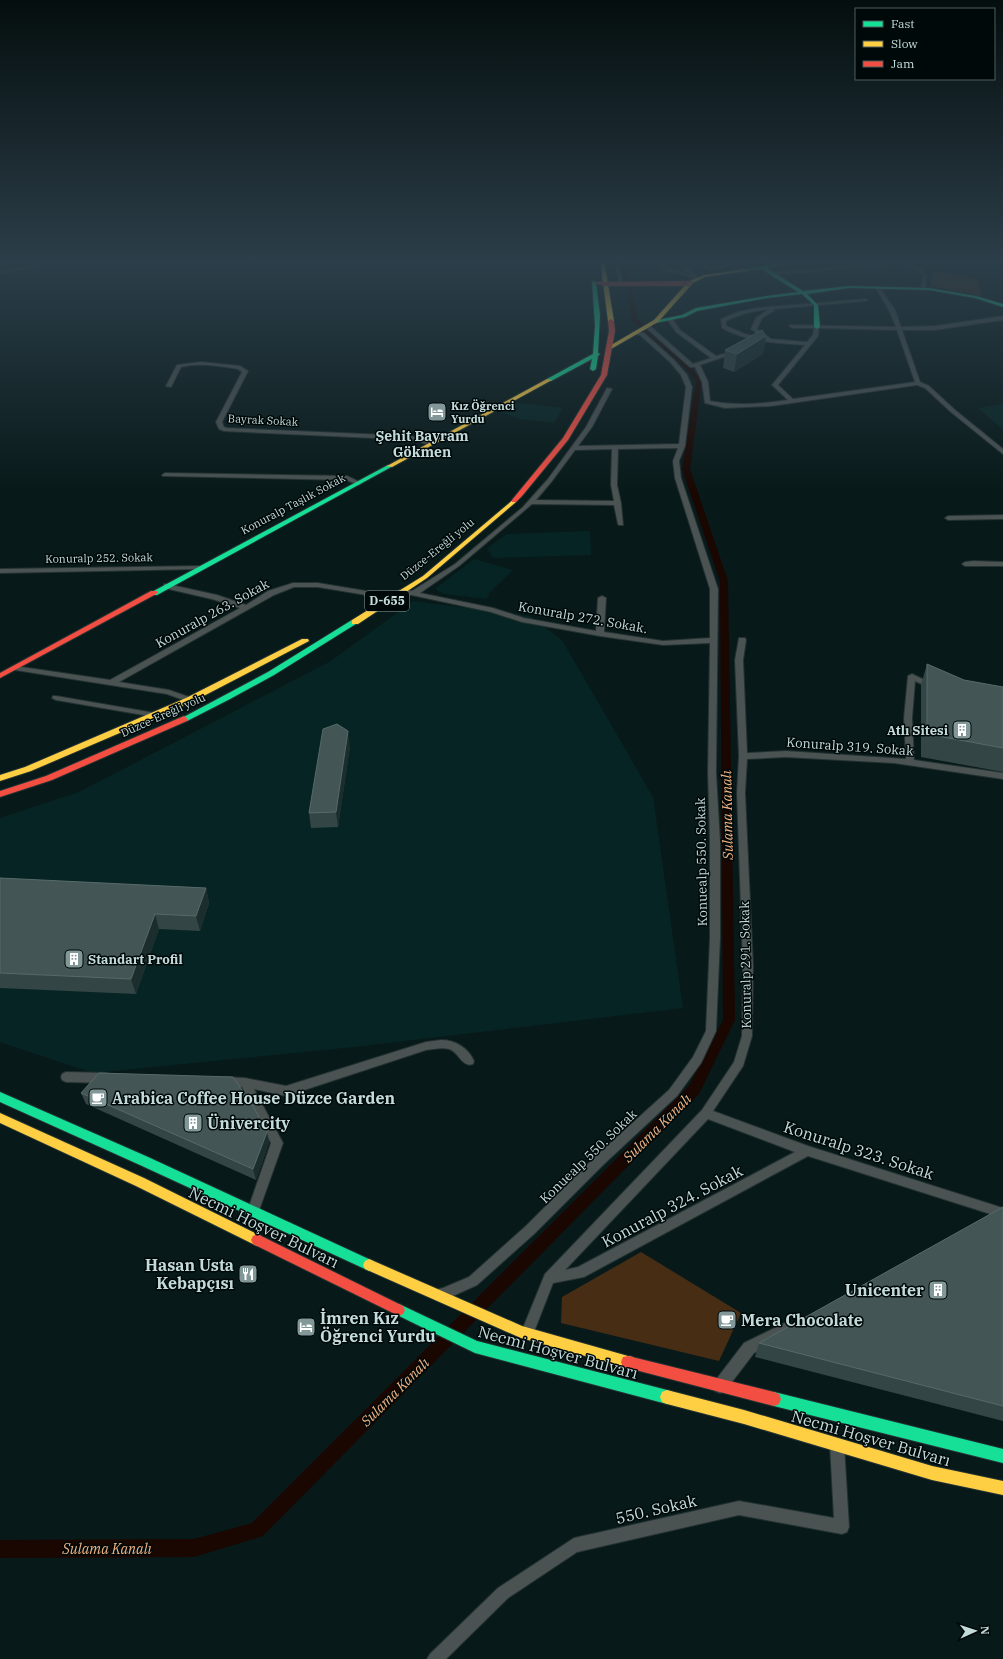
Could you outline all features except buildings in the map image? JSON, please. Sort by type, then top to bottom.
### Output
[{"type":"main road","points":[[589,380],[593,374],[598,337]]},
{"type":"main road","name":"Düzce-Ereğli yolu","points":[[0,794],[49,778],[211,707],[320,644],[424,577],[520,495],[566,439],[604,375],[611,337]]},
{"type":"main road","points":[[609,348],[628,337]]},
{"type":"main road","name":"Konuralp Taşlık Sokak","points":[[0,676],[597,354]]},
{"type":"main road","points":[[365,603],[381,593]]},
{"type":"main road","name":"Düzce-Ereğli yolu","points":[[0,778],[28,769],[189,700],[316,634]]},
{"type":"main road","name":"Necmi Hoşver Bulvarı","points":[[0,1097],[144,1161],[457,1305],[524,1333],[652,1369],[912,1432],[1003,1456]]},
{"type":"main road","name":"Necmi Hoşver Bulvarı","points":[[0,1118],[140,1182],[475,1347],[744,1417],[932,1473],[1003,1488]]},
{"type":"street","name":"Konuealp 550. Sokak","points":[[433,1294],[444,1294],[473,1281],[530,1230],[600,1160],[673,1093],[697,1060],[711,1031],[715,938],[715,842],[712,772],[714,589],[678,478],[676,461],[682,446],[688,387],[684,375],[672,361],[646,337]]},
{"type":"street","points":[[660,337],[692,366],[742,349]]},
{"type":"street","points":[[687,337],[715,358]]},
{"type":"street","points":[[748,337],[809,344]]},
{"type":"street","points":[[765,337],[769,340]]},
{"type":"street","points":[[792,400],[775,384],[814,337]]},
{"type":"street","points":[[901,337],[918,383]]},
{"type":"street","points":[[755,344],[769,340]]},
{"type":"street","name":"Bayrak Sokak","points":[[169,386],[179,366],[186,364],[200,363],[240,368],[245,371],[244,375],[219,422],[221,428],[226,430],[396,437],[411,438],[432,443]]},
{"type":"street","points":[[697,364],[707,386],[707,402],[724,406],[771,404],[918,383],[927,387],[953,411],[1003,452]]},
{"type":"street","points":[[414,593],[457,565],[530,502],[550,480],[589,427],[609,389]]},
{"type":"street","points":[[574,448],[682,446]]},
{"type":"street","points":[[615,448],[614,485],[621,524]]},
{"type":"street","points":[[165,475],[347,478],[359,482]]},
{"type":"street","points":[[530,502],[618,503]]},
{"type":"street","points":[[948,518],[1003,517]]},
{"type":"street","points":[[965,564],[1003,564]]},
{"type":"street","name":"Konuralp 252. Sokak","points":[[0,571],[199,568]]},
{"type":"street","name":"Konuralp 263. Sokak","points":[[111,683],[271,593],[293,585],[318,585],[381,593]]},
{"type":"street","points":[[167,586],[214,597],[246,607]]},
{"type":"street","name":"Konuralp 272. Sokak.","points":[[402,591],[493,610],[522,620],[600,634],[663,643],[714,640]]},
{"type":"street","points":[[600,634],[602,598]]},
{"type":"street","name":"Konuralp 291. Sokak","points":[[524,1333],[549,1278],[706,1113],[739,1063],[747,1036],[748,966],[741,793],[743,756],[739,660],[742,640]]},
{"type":"street","points":[[15,668],[169,692],[189,700]]},
{"type":"street","points":[[910,762],[908,718],[912,676],[942,690]]},
{"type":"street","points":[[56,698],[155,715]]},
{"type":"street","name":"Konuralp 319. Sokak","points":[[743,756],[786,754],[894,760],[1003,776]]},
{"type":"street","points":[[214,1082],[245,1083],[286,1091],[426,1046],[448,1043],[459,1048],[469,1061]]},
{"type":"street","points":[[66,1077],[117,1078]]},
{"type":"street","points":[[245,1083],[277,1143],[254,1212]]},
{"type":"street","name":"Konuralp 323. Sokak","points":[[706,1113],[807,1151],[1000,1212]]},
{"type":"street","name":"Konuralp 324. Sokak","points":[[549,1278],[580,1273],[807,1151]]},
{"type":"street","points":[[984,1219],[1000,1212]]},
{"type":"street","points":[[720,1386],[749,1348],[798,1323]]},
{"type":"street","name":"550. Sokak","points":[[435,1659],[503,1593],[574,1545],[739,1508],[842,1528],[837,1445]]},
{"type":"shaded area","points":[[519,403],[563,408],[554,423],[520,419],[500,412],[512,404]]},
{"type":"shaded area","points":[[1003,404],[1003,430],[978,408]]},
{"type":"shaded area","points":[[590,531],[591,555],[493,558],[487,548],[507,534]]},
{"type":"shaded area","points":[[474,559],[513,570],[490,592],[487,599],[444,594],[435,589]]},
{"type":"shaded area","name":"Standart Profil","points":[[413,601],[530,616],[562,640],[653,797],[683,1008],[354,1047],[93,1073],[0,1042],[0,818],[79,792],[331,661]]},
{"type":"shaded area","points":[[641,1252],[741,1313],[719,1361],[561,1323],[562,1297]]},
{"type":"waterway","name":"Sulama Kanalı","points":[[0,1549],[194,1548],[257,1530],[694,1090],[729,1020],[724,581],[686,469],[699,381],[686,366],[654,337]]},
{"type":"traffic: fast","points":[[593,369],[596,337]]},
{"type":"traffic: fast","points":[[549,380],[597,354]]},
{"type":"traffic: fast","points":[[154,593],[390,466]]},
{"type":"traffic: fast","points":[[184,719],[228,698],[355,622]]},
{"type":"traffic: fast","points":[[0,1097],[144,1161],[369,1265]]},
{"type":"traffic: fast","points":[[399,1310],[475,1347],[667,1397]]},
{"type":"traffic: fast","points":[[774,1399],[1003,1456]]},
{"type":"traffic: slow","points":[[609,348],[627,337]]},
{"type":"traffic: slow","points":[[390,466],[549,380]]},
{"type":"traffic: slow","points":[[355,622],[425,577],[514,501]]},
{"type":"traffic: slow","points":[[0,778],[28,769],[189,700],[305,641]]},
{"type":"traffic: slow","points":[[0,1118],[140,1182],[257,1240]]},
{"type":"traffic: slow","points":[[369,1265],[521,1332],[628,1362]]},
{"type":"traffic: slow","points":[[667,1397],[744,1417],[932,1473],[1003,1488]]},
{"type":"traffic: jam","points":[[514,501],[566,439],[604,375],[611,337]]},
{"type":"traffic: jam","points":[[0,676],[154,593]]},
{"type":"traffic: jam","points":[[0,794],[49,778],[184,719]]},
{"type":"traffic: jam","points":[[257,1240],[399,1310]]},
{"type":"traffic: jam","points":[[628,1362],[774,1399]]},
{"type":"place","name":"Kız Öğrenci Yurdu","points":[[437,412]]},
{"type":"place","name":"Atlı Sitesi","points":[[962,730]]},
{"type":"place","name":"Standart Profil","points":[[74,959]]},
{"type":"place","name":"Arabica Coffee House Düzce Garden","points":[[98,1098]]},
{"type":"place","name":"Ünivercity","points":[[193,1123]]},
{"type":"place","name":"Hasan Usta Kebapçısı","points":[[248,1274]]},
{"type":"place","name":"Unicenter","points":[[938,1290]]},
{"type":"place","name":"Mera Chocolate","points":[[727,1320]]},
{"type":"place","name":"İmren Kız Öğrenci Yurdu","points":[[306,1327]]},
{"type":"district","name":"Şehit Bayram Gökmen","points":[[422,444]]}]
